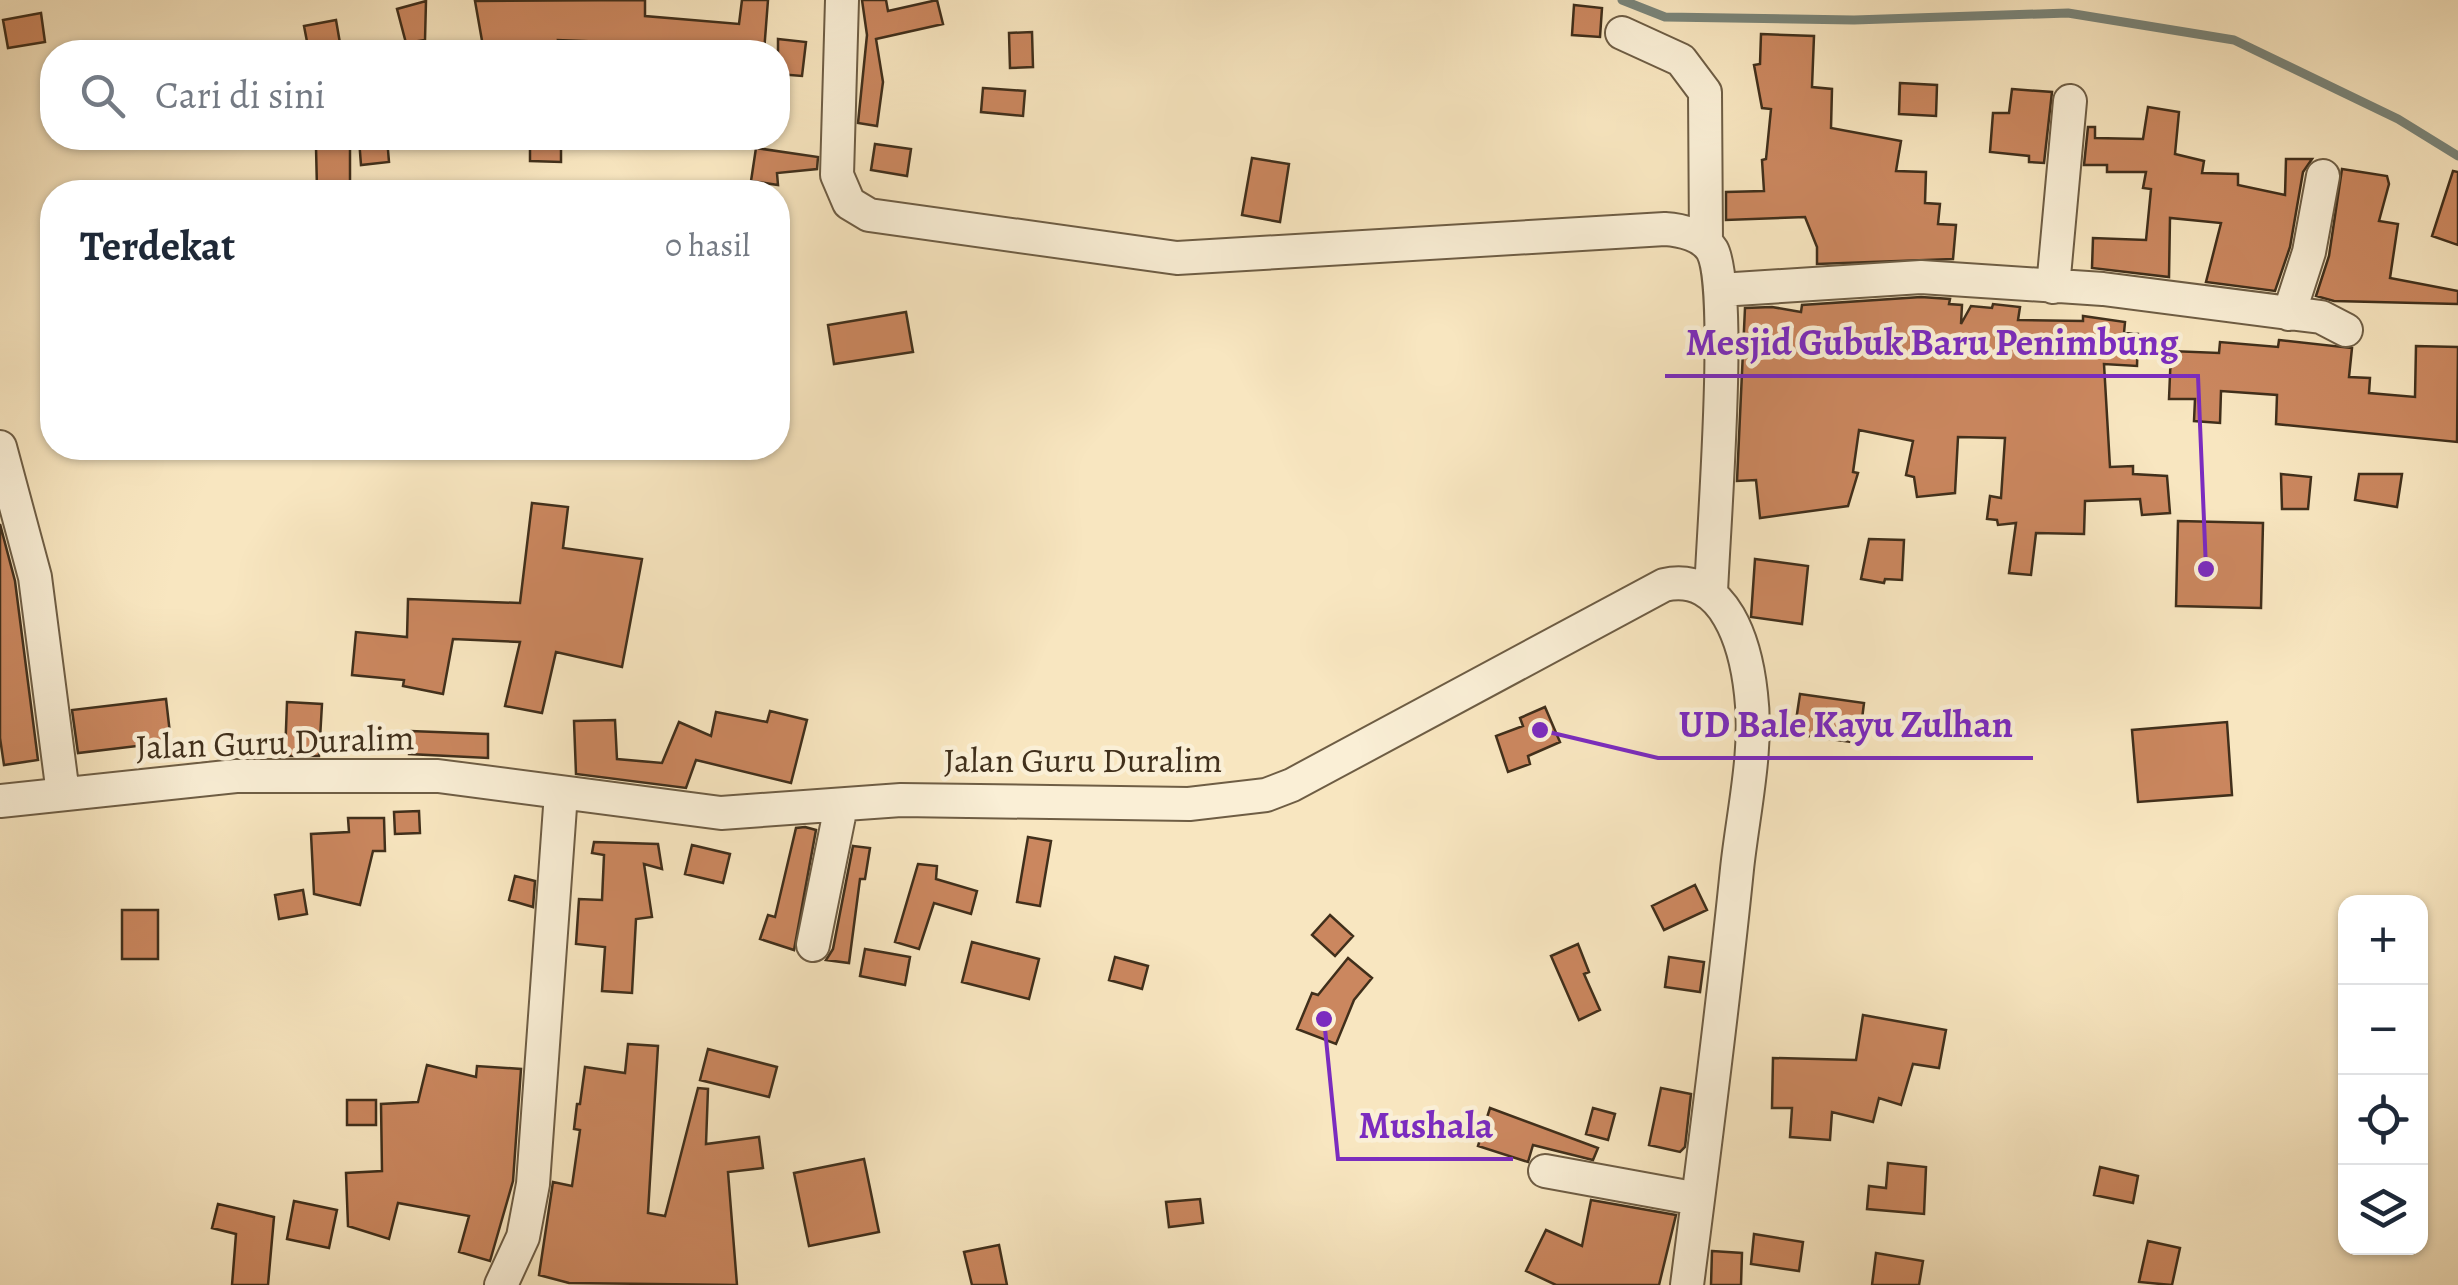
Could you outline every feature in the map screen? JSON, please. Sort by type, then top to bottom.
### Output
[{"type":"street","points":[[842,0],[837,175],[849,203],[869,215],[1177,258],[1665,229],[1706,242]]},
{"type":"street","points":[[1622,33],[1681,60],[1705,92],[1706,242],[1714,254],[1720,290],[1712,593],[1738,638],[1752,697],[1752,730],[1688,1285]]},
{"type":"street","points":[[2053,287],[2070,101]]},
{"type":"street","points":[[2289,314],[2309,252],[2324,176]]},
{"type":"street","points":[[1720,290],[1921,277],[2103,289],[2321,317],[2346,330]]},
{"type":"street","points":[[0,448],[36,577],[63,794]]},
{"type":"street","name":"Jalan Guru Duralim","points":[[0,801],[236,776],[393,774],[438,776],[721,813],[900,800],[1189,804],[1266,795],[1318,773],[1664,585],[1687,584],[1712,593]]},
{"type":"street","points":[[501,1285],[530,1210],[543,1091],[561,793]]},
{"type":"street","points":[[812,945],[841,806]]},
{"type":"street","points":[[1546,1171],[1698,1199]]},
{"type":"building","points":[[645,0],[645,16],[739,24],[742,0],[768,0],[765,40],[482,40],[475,1]]},
{"type":"building","points":[[862,0],[886,0],[888,11],[937,0],[943,24],[876,39],[883,82],[877,126],[858,123],[867,35]]},
{"type":"building","points":[[426,1],[425,40],[405,40],[397,9]]},
{"type":"building","points":[[1574,5],[1602,8],[1600,37],[1572,35]]},
{"type":"building","points":[[41,13],[45,40],[8,48],[3,20]]},
{"type":"building","points":[[336,20],[339,40],[307,40],[304,26]]},
{"type":"building","points":[[1032,32],[1033,67],[1010,68],[1009,33]]},
{"type":"building","points":[[1761,34],[1814,36],[1812,87],[1832,89],[1831,128],[1901,141],[1896,171],[1926,172],[1925,203],[1940,204],[1938,224],[1956,225],[1953,259],[1817,264],[1817,247],[1805,217],[1726,220],[1726,192],[1764,191],[1762,160],[1766,159],[1771,109],[1762,108],[1754,65],[1760,64]]},
{"type":"building","points":[[790,40],[806,42],[802,76],[790,75]]},
{"type":"building","points":[[1900,83],[1937,85],[1936,116],[1899,114]]},
{"type":"building","points":[[983,88],[1025,91],[1023,116],[981,112]]},
{"type":"building","points":[[2012,89],[2052,92],[2044,163],[2029,162],[2029,156],[1990,152],[1993,113],[2009,113]]},
{"type":"building","points":[[2148,107],[2179,112],[2175,154],[2204,161],[2202,173],[2238,174],[2238,185],[2285,195],[2286,159],[2312,159],[2303,172],[2290,247],[2275,291],[2206,282],[2221,223],[2170,218],[2169,277],[2092,268],[2093,238],[2146,240],[2151,189],[2143,188],[2146,172],[2107,172],[2107,165],[2084,165],[2088,127],[2095,127],[2095,138],[2143,139]]},
{"type":"building","points":[[875,144],[911,149],[907,176],[871,170]]},
{"type":"building","points":[[316,150],[350,150],[350,180],[317,180]]},
{"type":"building","points":[[360,150],[388,150],[389,162],[361,165]]},
{"type":"building","points":[[530,150],[561,150],[561,162],[530,161]]},
{"type":"building","points":[[756,150],[818,157],[817,169],[777,173],[778,180],[751,180]]},
{"type":"building","points":[[1252,158],[1289,164],[1280,222],[1242,215]]},
{"type":"building","points":[[2342,169],[2387,176],[2389,184],[2379,221],[2398,224],[2390,278],[2458,291],[2458,304],[2334,301],[2316,296],[2329,256]]},
{"type":"building","points":[[2453,171],[2458,172],[2458,245],[2432,236]]},
{"type":"building","points":[[1921,297],[1950,299],[1949,304],[1962,305],[1961,324],[1971,306],[1992,308],[1993,304],[2020,307],[2018,320],[2083,321],[2083,316],[2125,322],[2124,333],[2138,334],[2137,366],[2104,364],[2110,467],[2133,466],[2133,474],[2167,476],[2170,513],[2142,515],[2140,499],[2085,501],[2084,534],[2036,533],[2031,575],[2009,573],[2016,523],[1998,525],[1997,520],[1987,519],[1990,496],[2001,498],[2005,438],[1958,437],[1955,493],[1917,497],[1914,477],[1906,475],[1913,441],[1859,430],[1853,472],[1858,473],[1848,506],[1760,518],[1756,480],[1737,481],[1745,308],[1801,312],[1802,305]]},
{"type":"building","points":[[906,312],[913,352],[834,364],[828,325]]},
{"type":"building","points":[[2279,340],[2352,348],[2349,377],[2370,378],[2369,393],[2415,397],[2416,346],[2458,347],[2457,442],[2276,424],[2277,395],[2221,391],[2220,423],[2194,421],[2195,399],[2169,399],[2171,351],[2219,353],[2220,342],[2278,347]]},
{"type":"building","points":[[2281,474],[2311,477],[2308,509],[2282,509]]},
{"type":"building","points":[[2359,474],[2402,474],[2397,507],[2355,500]]},
{"type":"building","points":[[532,503],[568,507],[563,548],[642,559],[622,667],[556,652],[542,713],[505,706],[520,642],[453,639],[443,694],[403,686],[404,680],[352,675],[356,632],[407,637],[408,599],[520,603]]},
{"type":"building","points":[[2178,521],[2263,523],[2261,608],[2176,606]]},
{"type":"building","points":[[0,524],[15,581],[38,760],[4,765],[0,738]]},
{"type":"building","points":[[1869,539],[1904,540],[1902,580],[1885,579],[1884,583],[1861,579]]},
{"type":"building","points":[[1755,559],[1808,566],[1802,624],[1751,617]]},
{"type":"building","points":[[1800,694],[1864,703],[1859,743],[1794,734]]},
{"type":"building","points":[[166,699],[171,742],[78,753],[72,710]]},
{"type":"building","points":[[287,702],[322,704],[319,756],[285,756]]},
{"type":"building","points":[[1545,707],[1560,742],[1528,756],[1530,764],[1508,772],[1496,736],[1523,726],[1520,718]]},
{"type":"building","points":[[770,711],[807,720],[791,783],[696,760],[686,788],[576,774],[574,721],[615,720],[617,759],[662,763],[679,722],[711,736],[716,712],[767,722]]},
{"type":"building","points":[[2227,722],[2232,795],[2138,802],[2132,730]]},
{"type":"building","points":[[410,731],[488,734],[488,758],[409,754]]},
{"type":"building","points":[[419,811],[420,833],[395,834],[394,812]]},
{"type":"building","points":[[348,818],[384,818],[385,851],[373,851],[360,905],[314,894],[311,834],[349,832]]},
{"type":"building","points":[[796,828],[816,830],[794,950],[760,939],[768,915],[775,917]]},
{"type":"building","points":[[1028,837],[1051,841],[1040,906],[1017,902]]},
{"type":"building","points":[[594,842],[658,844],[662,869],[644,864],[652,917],[636,919],[632,993],[602,991],[605,947],[576,944],[579,899],[602,900],[604,855],[592,853]]},
{"type":"building","points":[[692,845],[730,854],[723,883],[685,874]]},
{"type":"building","points":[[853,846],[870,848],[865,879],[860,879],[849,963],[826,960],[833,949]]},
{"type":"building","points":[[918,864],[937,866],[936,879],[977,891],[971,914],[934,903],[919,949],[895,942]]},
{"type":"building","points":[[515,876],[535,881],[533,907],[509,900]]},
{"type":"building","points":[[1695,885],[1707,910],[1664,930],[1652,906]]},
{"type":"building","points":[[303,890],[307,914],[279,919],[275,895]]},
{"type":"building","points":[[122,910],[158,910],[158,959],[122,959]]},
{"type":"building","points":[[1330,915],[1353,936],[1335,956],[1312,935]]},
{"type":"building","points":[[972,942],[1039,959],[1029,999],[962,982]]},
{"type":"building","points":[[1578,944],[1589,972],[1584,974],[1600,1010],[1579,1020],[1551,956]]},
{"type":"building","points":[[865,949],[910,957],[905,985],[860,976]]},
{"type":"building","points":[[1115,957],[1148,966],[1142,989],[1109,980]]},
{"type":"building","points":[[1669,957],[1704,962],[1700,992],[1665,987]]},
{"type":"building","points":[[1348,958],[1372,978],[1354,1000],[1336,1044],[1297,1029],[1312,993],[1318,995]]},
{"type":"building","points":[[1863,1015],[1946,1030],[1939,1068],[1913,1064],[1901,1105],[1879,1098],[1873,1122],[1832,1112],[1830,1140],[1790,1137],[1792,1108],[1772,1108],[1773,1058],[1856,1060]]},
{"type":"building","points":[[628,1044],[658,1046],[648,1213],[665,1216],[698,1088],[708,1089],[706,1144],[759,1137],[763,1168],[728,1172],[737,1285],[569,1283],[539,1275],[553,1182],[572,1186],[580,1130],[574,1129],[585,1067],[625,1073]]},
{"type":"building","points":[[708,1049],[777,1067],[769,1097],[700,1080]]},
{"type":"building","points":[[427,1065],[476,1077],[477,1066],[521,1069],[513,1181],[490,1261],[459,1252],[469,1216],[398,1203],[389,1239],[348,1226],[346,1173],[382,1171],[381,1104],[418,1102]]},
{"type":"building","points":[[1661,1088],[1691,1094],[1685,1147],[1680,1152],[1649,1145]]},
{"type":"building","points":[[347,1100],[376,1100],[376,1125],[347,1125]]},
{"type":"building","points":[[1490,1108],[1598,1148],[1593,1160],[1533,1145],[1528,1162],[1478,1146]]},
{"type":"building","points":[[1593,1108],[1615,1114],[1608,1140],[1586,1134]]},
{"type":"building","points":[[864,1159],[879,1232],[809,1246],[794,1173]]},
{"type":"building","points":[[1888,1163],[1926,1167],[1924,1214],[1867,1209],[1869,1186],[1886,1188]]},
{"type":"building","points":[[2100,1167],[2138,1176],[2133,1203],[2094,1195]]},
{"type":"building","points":[[1200,1199],[1203,1223],[1169,1227],[1166,1202]]},
{"type":"building","points":[[1591,1200],[1676,1215],[1659,1285],[1556,1285],[1526,1271],[1546,1230],[1582,1246]]},
{"type":"building","points":[[294,1201],[337,1210],[329,1248],[287,1239]]},
{"type":"building","points":[[218,1204],[274,1217],[268,1285],[232,1285],[236,1234],[212,1228]]},
{"type":"building","points":[[1754,1234],[1803,1242],[1799,1271],[1751,1264]]},
{"type":"building","points":[[2148,1241],[2180,1248],[2172,1285],[2139,1282]]},
{"type":"building","points":[[999,1245],[1007,1285],[972,1285],[964,1252]]},
{"type":"building","points":[[1712,1251],[1742,1253],[1741,1285],[1711,1285]]},
{"type":"building","points":[[1876,1253],[1923,1261],[1919,1285],[1872,1285]]},
{"type":"waterway","points":[[1622,0],[1665,17],[1854,20],[2068,13],[2234,40],[2398,119],[2458,156]]},
{"type":"place","name":"Mesjid Gubuk Baru Penimbung","points":[[2206,569]]},
{"type":"place","name":"UD Bale Kayu Zulhan","points":[[1540,730]]},
{"type":"place","name":"Mushala","points":[[1324,1019]]}]
